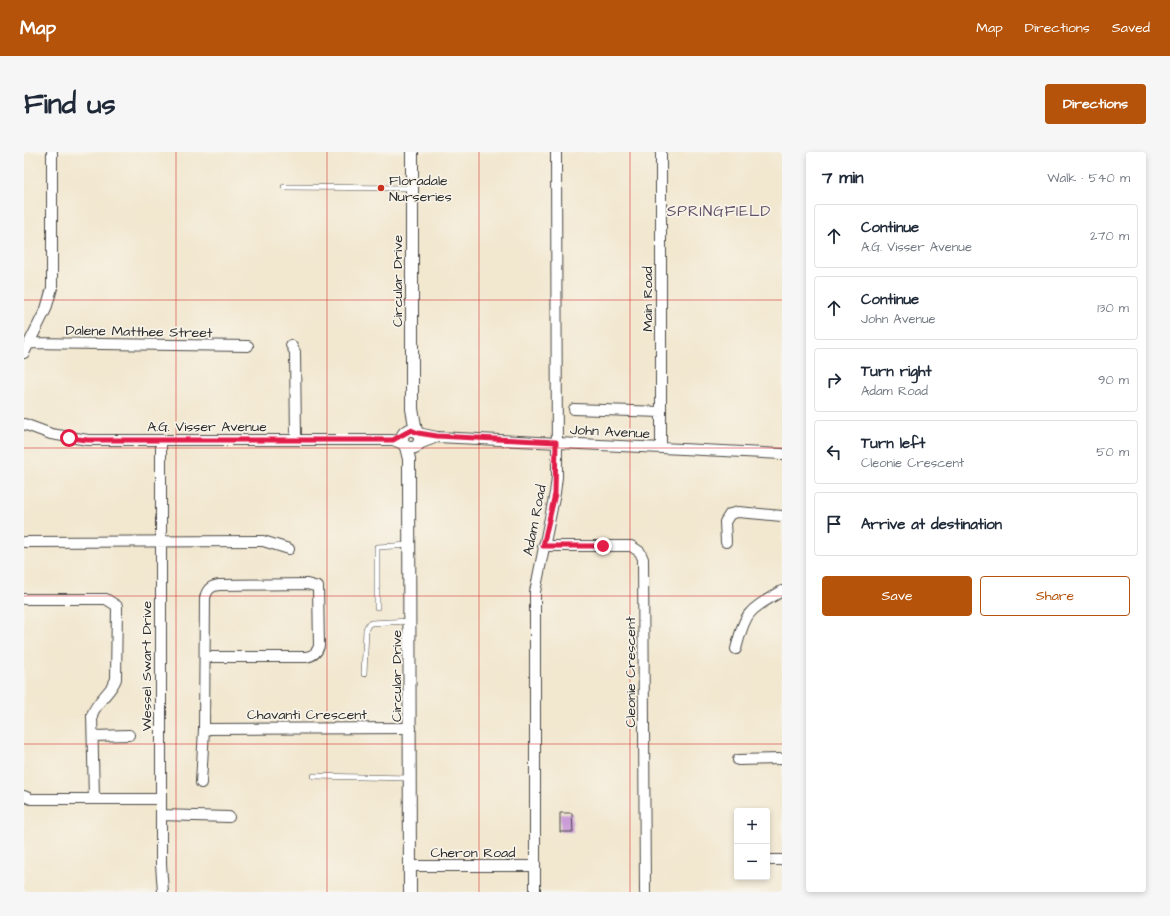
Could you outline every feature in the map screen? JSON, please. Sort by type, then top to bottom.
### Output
[{"type":"street","points":[[24,352],[46,310],[52,288],[52,152]]},
{"type":"street","name":"Circular Drive","points":[[410,892],[411,545],[409,439],[412,409],[412,152]]},
{"type":"street","name":"Adam Road","points":[[535,892],[535,599],[543,546],[555,494],[556,152]]},
{"type":"street","name":"Main Road","points":[[661,152],[661,447]]},
{"type":"street","name":"Dalene Matthee Street","points":[[29,343],[248,346]]},
{"type":"street","points":[[291,345],[295,352],[296,439]]},
{"type":"street","points":[[574,409],[661,412]]},
{"type":"street","name":"A.G. Visser Avenue","points":[[24,424],[51,434],[88,440],[409,439]]},
{"type":"street","name":"John Avenue","points":[[409,439],[437,436],[782,454]]},
{"type":"street","name":"Wessel Swart Drive","points":[[161,440],[160,815],[161,875],[163,892]]},
{"type":"street","points":[[726,542],[725,522],[730,514],[738,512],[782,516]]},
{"type":"street","points":[[24,542],[263,542],[278,544],[289,549]]},
{"type":"street","name":"Cleonie Crescent","points":[[543,546],[630,546],[640,552],[644,559],[645,892]]},
{"type":"street","points":[[201,783],[204,728],[205,598],[210,588],[219,585],[307,584],[318,587],[319,646],[312,656],[205,657]]},
{"type":"street","points":[[736,648],[746,616],[758,605],[782,591]]},
{"type":"street","points":[[24,599],[106,599],[117,606],[116,675],[112,687],[94,708],[92,715],[94,798]]},
{"type":"street","name":"Chavanti Crescent","points":[[204,728],[410,728]]},
{"type":"street","points":[[93,736],[129,735]]},
{"type":"street","points":[[738,760],[782,759]]},
{"type":"street","points":[[24,796],[31,799],[160,799]]},
{"type":"street","points":[[160,815],[229,817]]},
{"type":"street","points":[[770,860],[782,860]]},
{"type":"street","name":"Cheron Road","points":[[410,866],[535,866]]},
{"type":"lane","points":[[284,187],[412,188]]},
{"type":"lane","points":[[377,607],[377,547],[411,545]]},
{"type":"lane","points":[[364,674],[366,630],[368,625],[371,623],[410,621]]},
{"type":"lane","points":[[314,776],[410,778]]},
{"type":"building","points":[[560,813],[572,813],[573,832],[560,832]]},
{"type":"place","name":"Floradale Nurseries","points":[[381,188]]},
{"type":"district","name":"SPRINGFIELD","points":[[719,211]]},
{"type":"route","points":[[69,438],[88,440],[393,440],[408,430],[413,430],[418,433],[437,436],[556,442],[555,494],[543,546],[603,546]]}]
